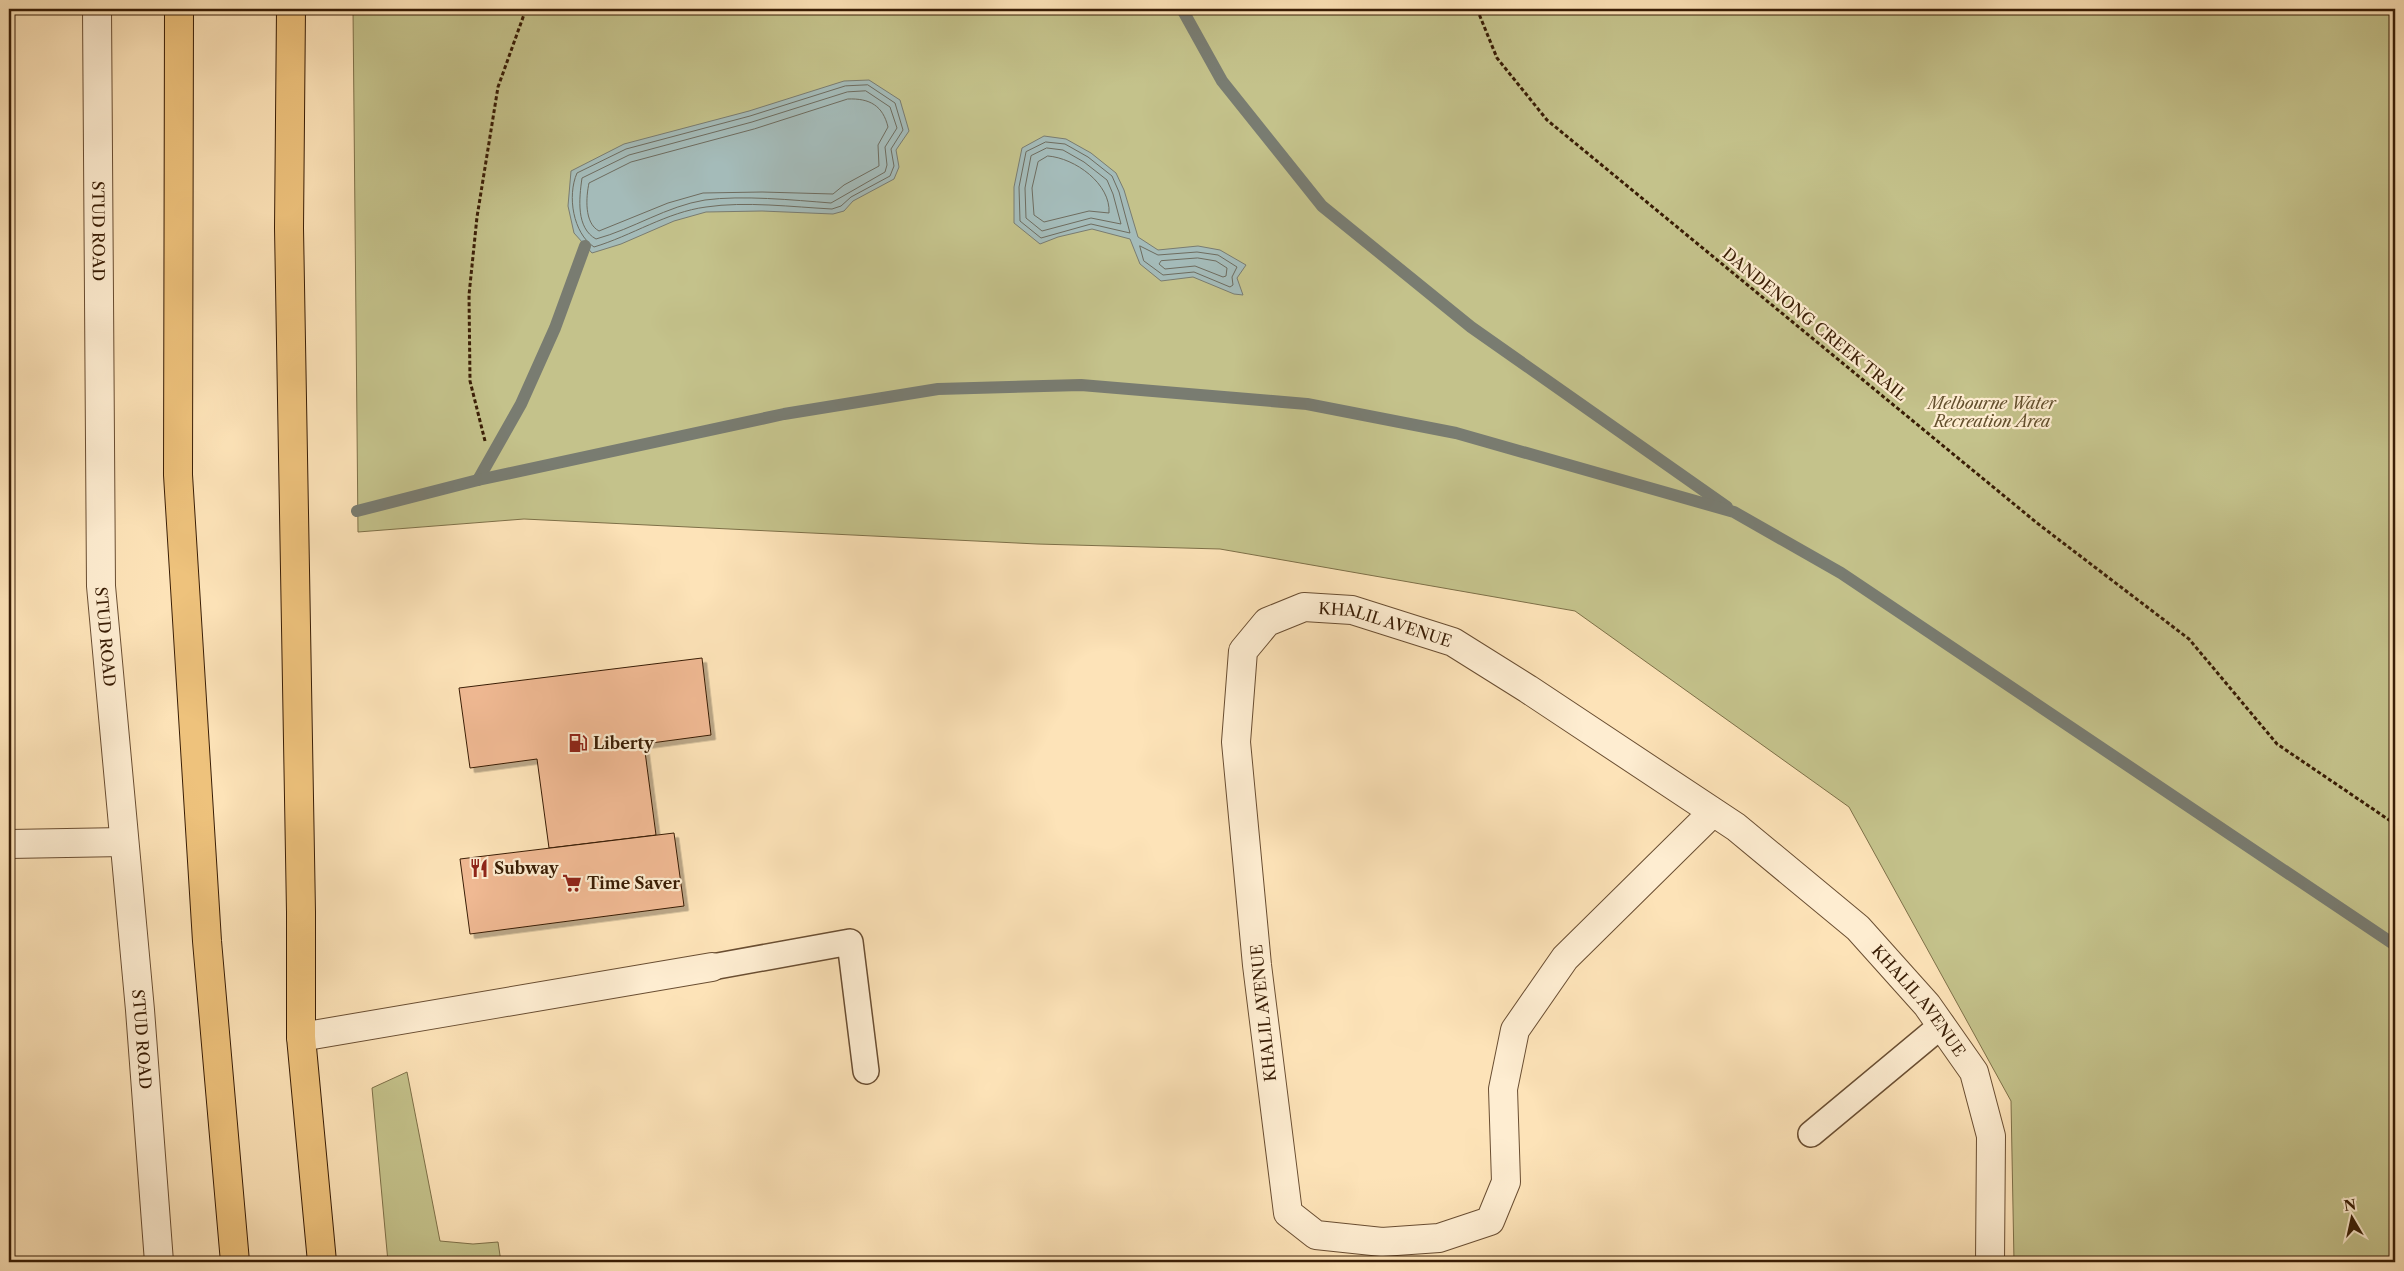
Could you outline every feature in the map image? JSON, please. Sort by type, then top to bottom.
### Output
[{"type":"highway","points":[[179,9],[178,475],[207,941],[234,1262]]},
{"type":"highway","points":[[290,9],[289,228],[301,912],[300,1037],[322,1262]]},
{"type":"street","name":"STUD ROAD","points":[[97,9],[101,586],[140,1010],[159,1262]]},
{"type":"street","name":"KHALIL AVENUE","points":[[1713,812],[1565,958],[1515,1030],[1503,1090],[1506,1182],[1490,1221],[1439,1238],[1382,1242],[1316,1235],[1288,1213],[1257,965],[1236,742],[1243,651],[1267,622],[1304,607],[1352,610],[1453,642],[1528,689],[1736,827],[1858,928],[1927,1005],[1974,1072],[1991,1136],[1990,1262]]},
{"type":"street","points":[[9,844],[124,842]]},
{"type":"street","points":[[300,1037],[712,967]]},
{"type":"lane","points":[[712,967],[850,942],[866,1071]]},
{"type":"lane","points":[[1811,1134],[1942,1025]]},
{"type":"path","points":[[485,441],[470,381],[469,295],[477,217],[498,87],[526,9]]},
{"type":"path","name":"DANDENONG CREEK TRAIL","points":[[1477,9],[1497,58],[1547,120],[2037,523],[2189,639],[2278,744],[2395,824]]},
{"type":"green space","name":"Melbourne Water Recreation Area","points":[[353,9],[2395,9],[2395,1262],[2014,1262],[2011,1101],[1849,807],[1575,611],[1220,549],[1037,544],[524,519],[358,532]]},
{"type":"green space","points":[[407,1072],[440,1241],[473,1244],[498,1242],[501,1262],[388,1262],[372,1088]]},
{"type":"water","points":[[869,80],[900,100],[909,131],[896,150],[899,167],[894,179],[853,201],[844,211],[833,214],[762,211],[706,212],[674,221],[621,244],[592,253],[574,233],[568,206],[571,171],[624,144],[749,111],[844,81]]},
{"type":"water","points":[[1044,136],[1066,139],[1091,153],[1116,173],[1124,190],[1138,237],[1158,250],[1198,246],[1220,250],[1246,265],[1237,278],[1243,295],[1234,294],[1193,277],[1161,281],[1140,264],[1130,239],[1092,229],[1058,237],[1040,244],[1014,223],[1014,187],[1022,148]]},
{"type":"building","points":[[702,658],[711,735],[644,744],[656,835],[549,848],[537,759],[470,768],[459,688]]},
{"type":"building","name":"Time Saver","points":[[674,833],[684,906],[470,934],[460,859]]},
{"type":"waterway","points":[[1182,9],[1222,81],[1322,206],[1471,327],[1727,507]]},
{"type":"waterway","points":[[478,480],[521,404],[555,328],[585,246]]},
{"type":"waterway","points":[[357,511],[478,480],[784,414],[938,389],[1081,385],[1307,404],[1456,433],[1734,512],[1841,573],[2395,945]]},
{"type":"place","name":"Liberty","points":[[578,743]]},
{"type":"place","name":"Subway","points":[[479,868]]},
{"type":"place","name":"Time Saver","points":[[572,883]]}]
